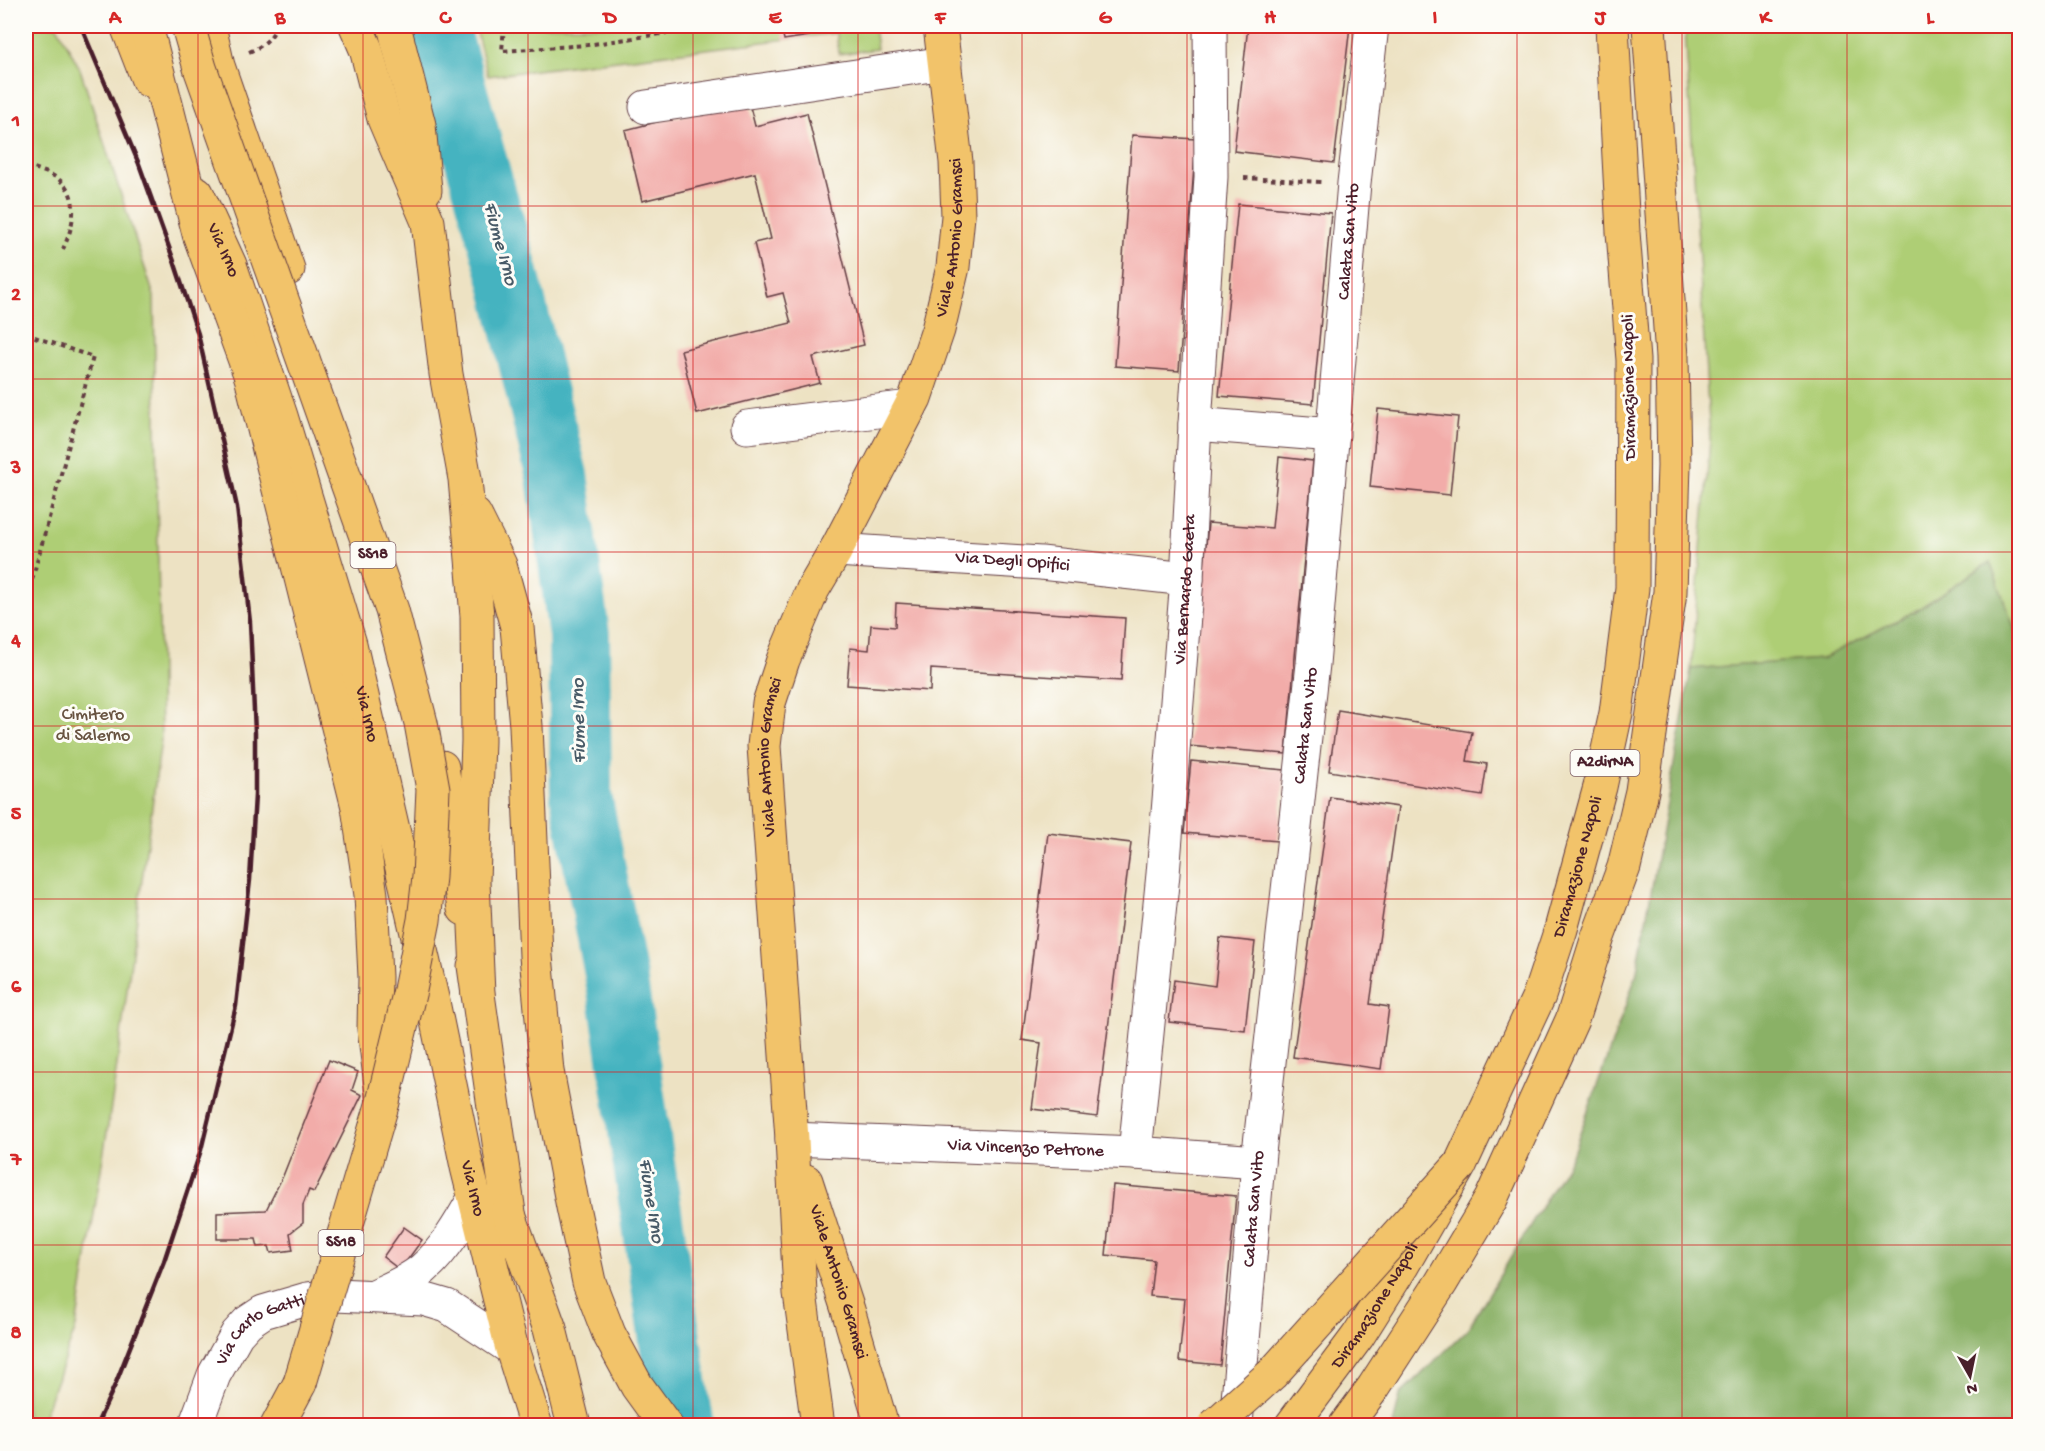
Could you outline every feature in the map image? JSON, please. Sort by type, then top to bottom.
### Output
[{"type":"main road","name":"Via Irno","points":[[127,26],[182,162],[230,265],[281,416],[350,644],[475,1197],[512,1349],[536,1425]]},
{"type":"main road","points":[[146,26],[200,234],[251,377],[358,807],[371,895],[375,977],[374,1029],[383,1102]]},
{"type":"main road","name":"SS18","points":[[188,26],[200,69],[392,610],[421,723],[433,789],[429,877],[424,920],[410,990],[383,1102],[300,1383]]},
{"type":"main road","name":"Via Irno","points":[[209,26],[218,66],[416,639],[433,712],[478,994],[508,1212],[542,1425]]},
{"type":"main road","points":[[356,26],[366,48],[384,119],[428,222]]},
{"type":"main road","points":[[394,26],[418,125],[446,375],[467,490],[477,650],[478,741],[473,881],[478,994]]},
{"type":"main road","name":"Viale Antonio Gramsci","points":[[818,1425],[800,1293],[792,1139],[764,746],[769,703],[783,660],[813,589],[910,407],[938,330],[953,267],[958,216],[956,162],[940,26]]},
{"type":"main road","name":"Diramazione Napoli","points":[[1291,1425],[1359,1336],[1460,1165],[1539,996],[1561,929],[1600,787],[1616,713],[1632,588],[1633,360],[1623,232],[1612,26]]},
{"type":"main road","name":"A2dirNA","points":[[1345,1425],[1373,1388],[1441,1283],[1491,1199],[1572,1020],[1598,937],[1624,867],[1642,791],[1670,592],[1674,466],[1672,357],[1649,26]]},
{"type":"main road","points":[[467,490],[500,565],[517,627],[526,726],[536,956],[547,1071],[589,1282],[609,1334],[637,1386],[666,1425]]},
{"type":"main road","name":"Viale Antonio Gramsci","points":[[792,1139],[848,1310],[882,1425]]},
{"type":"main road","points":[[1214,1425],[1272,1374],[1460,1165]]},
{"type":"main road","points":[[508,1212],[550,1329],[574,1425]]},
{"type":"main road","points":[[277,1425],[300,1383]]},
{"type":"main road","points":[[288,1425],[300,1383]]},
{"type":"street","name":"Via Bernardo Gaeta","points":[[1135,1153],[1163,874],[1187,579],[1211,177],[1210,26]]},
{"type":"street","name":"Calata San Vito","points":[[1236,1425],[1258,1162],[1311,676],[1354,183],[1372,26]]},
{"type":"street","points":[[646,107],[945,63]]},
{"type":"street","points":[[747,426],[910,407]]},
{"type":"street","points":[[1195,424],[1333,435]]},
{"type":"street","name":"Via Degli Opifici","points":[[836,549],[1051,564],[1187,579]]},
{"type":"street","name":"Via Vincenzo Petrone","points":[[792,1139],[1135,1153],[1258,1162]]},
{"type":"street","points":[[371,1297],[408,1280],[423,1269],[452,1234],[475,1197]]},
{"type":"street","name":"Via Carlo Gatti","points":[[195,1425],[213,1375],[237,1334],[248,1322],[263,1312],[307,1299],[336,1295],[423,1299],[447,1306],[512,1349]]},
{"type":"path","points":[[504,26],[502,51],[587,45],[714,26]]},
{"type":"path","points":[[26,165],[57,178],[69,192],[74,213],[71,232],[63,249]]},
{"type":"path","points":[[1211,177],[1354,183]]},
{"type":"path","points":[[26,334],[93,357],[26,602]]},
{"type":"green space","name":"Cimitero di Salerno","points":[[26,26],[57,26],[80,69],[154,296],[161,740],[113,1094],[76,1327],[40,1426],[26,1425]]},
{"type":"green space","points":[[475,26],[874,26],[877,49],[839,54],[836,33],[488,76]]},
{"type":"green space","points":[[1685,26],[2019,26],[2019,644],[1990,562],[1917,610],[1822,659],[1691,669],[1710,440]]},
{"type":"green space","points":[[1990,562],[2020,644],[2019,1425],[1393,1425],[1400,1395],[1467,1330],[1572,1156],[1636,976],[1691,669],[1822,659],[1917,610]]},
{"type":"building","points":[[781,26],[808,26],[809,36],[784,40]]},
{"type":"building","points":[[1248,26],[1350,26],[1334,163],[1234,151]]},
{"type":"building","points":[[748,99],[755,126],[807,113],[864,345],[813,357],[820,383],[697,414],[681,350],[791,323],[783,293],[767,297],[754,243],[771,239],[755,173],[642,201],[625,130]]},
{"type":"building","points":[[1132,135],[1196,139],[1179,371],[1115,366]]},
{"type":"building","points":[[1238,204],[1331,213],[1313,404],[1219,396]]},
{"type":"building","points":[[1378,409],[1458,417],[1450,495],[1370,487]]},
{"type":"building","points":[[1279,457],[1313,461],[1286,754],[1188,746],[1208,523],[1272,528]]},
{"type":"building","points":[[896,603],[1125,618],[1121,681],[931,669],[930,691],[847,685],[850,648],[869,650],[871,625],[895,627]]},
{"type":"building","points":[[1338,710],[1472,732],[1467,761],[1487,764],[1482,796],[1329,771]]},
{"type":"building","points":[[1191,761],[1285,770],[1278,841],[1184,833]]},
{"type":"building","points":[[1330,797],[1398,807],[1370,1004],[1389,1007],[1381,1069],[1293,1057]]},
{"type":"building","points":[[1048,833],[1131,843],[1097,1117],[1032,1109],[1041,1043],[1022,1040]]},
{"type":"building","points":[[1220,938],[1255,942],[1245,1030],[1169,1022],[1174,980],[1215,986]]},
{"type":"building","points":[[329,1060],[358,1072],[352,1090],[362,1095],[314,1192],[309,1190],[303,1205],[303,1223],[290,1233],[293,1250],[271,1253],[269,1246],[258,1247],[256,1239],[217,1239],[217,1212],[266,1210],[283,1176]]},
{"type":"building","points":[[1113,1185],[1236,1196],[1220,1365],[1179,1361],[1185,1299],[1150,1296],[1154,1260],[1106,1255]]},
{"type":"building","points":[[404,1227],[422,1240],[400,1270],[383,1257]]},
{"type":"waterway","name":"Fiume Irno","points":[[438,26],[508,274],[557,476],[579,635],[581,796],[618,989],[684,1426]]},
{"type":"railway","points":[[81,26],[139,164],[198,334],[237,507],[250,622],[255,733],[255,795],[250,880],[236,1006],[201,1150],[164,1261],[115,1385],[96,1426]]}]
